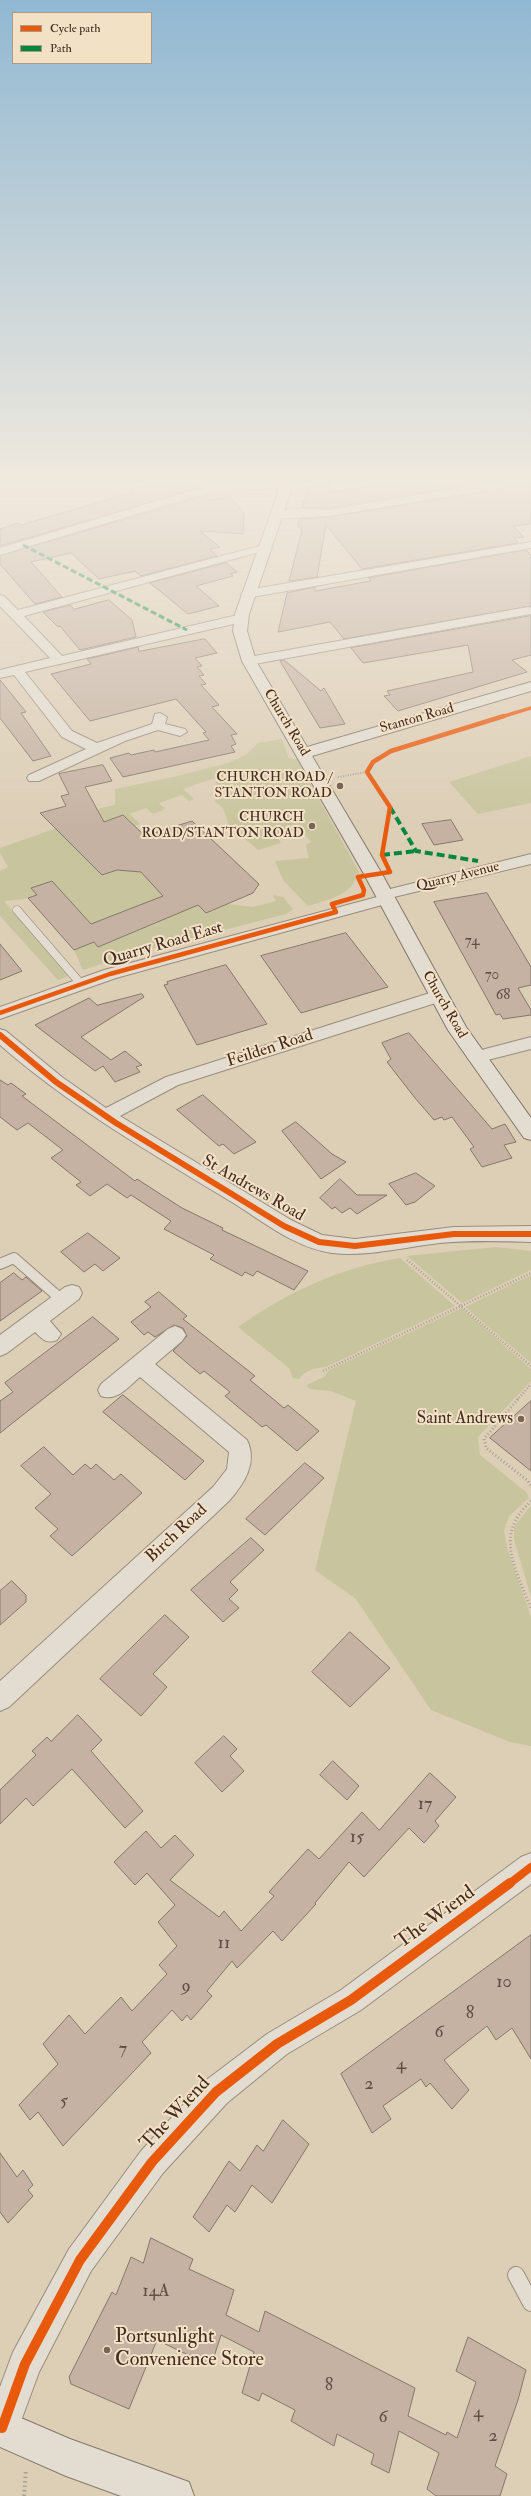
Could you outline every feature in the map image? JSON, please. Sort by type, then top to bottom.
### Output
[{"type":"main road","name":"Church Road","points":[[248,595],[240,631],[249,661],[320,780],[386,897],[439,996],[476,1057],[531,1133]]},
{"type":"main road","name":"Stanton Road","points":[[304,753],[531,686]]},
{"type":"main road","points":[[1,2428],[66,2457],[175,2496]]},
{"type":"street","points":[[15,615],[85,595]]},
{"type":"street","points":[[0,599],[59,660]]},
{"type":"street","points":[[249,661],[528,611]]},
{"type":"street","points":[[0,674],[242,618]]},
{"type":"street","points":[[17,670],[67,734],[98,749]]},
{"type":"street","points":[[20,776],[35,783],[98,749],[159,722],[180,732]]},
{"type":"street","name":"Quarry Avenue","points":[[386,897],[531,859]]},
{"type":"street","name":"Quarry Road East","points":[[0,1013],[81,984],[386,897]]},
{"type":"street","name":"Feilden Road","points":[[107,1116],[125,1104],[172,1081],[439,996]]},
{"type":"street","name":"St Andrews Road","points":[[0,1035],[47,1076],[154,1147],[299,1232],[329,1244],[367,1248],[429,1237],[481,1232],[531,1234]]},
{"type":"street","points":[[476,1057],[531,1043]]},
{"type":"street","points":[[0,1347],[43,1327],[67,1296]]},
{"type":"street","points":[[109,1390],[175,1335]]},
{"type":"street","name":"Birch Road","points":[[0,1698],[220,1494],[233,1480],[240,1468],[242,1458],[239,1447],[140,1365]]},
{"type":"street","name":"The Wiend","points":[[1,2428],[24,2364],[80,2260],[152,2162],[216,2092],[278,2044],[351,2000],[531,1867]]},
{"type":"lane","points":[[17,910],[81,984]]},
{"type":"lane","points":[[0,1264],[8,1258],[14,1258],[52,1289],[67,1296]]},
{"type":"lane","points":[[516,2275],[531,2303]]},
{"type":"path","points":[[320,780],[369,775],[368,768],[372,764]]},
{"type":"path","points":[[389,1244],[531,1366]]},
{"type":"path","points":[[323,1371],[531,1273]]},
{"type":"path","points":[[531,1384],[484,1439],[486,1448],[531,1486]]},
{"type":"path","points":[[531,1501],[514,1519],[509,1533],[511,1547],[531,1609]]},
{"type":"shaded area","points":[[282,739],[289,758],[297,759],[359,872],[351,886],[339,895],[308,906],[283,880],[275,861],[309,858],[306,845],[311,842],[300,829],[276,834],[281,843],[258,850],[229,825],[223,808],[214,801],[228,795],[215,783],[224,779],[220,776],[183,789],[194,799],[189,801],[182,795],[159,803],[165,809],[153,814],[146,808],[130,814],[140,824],[113,835],[130,821],[123,815],[64,837],[102,875],[117,870],[162,871],[206,913],[228,904],[253,907],[276,901],[273,895],[283,897],[293,909],[286,914],[131,954],[83,970],[74,950],[86,945],[86,934],[98,947],[158,923],[140,905],[88,925],[86,919],[51,881],[32,888],[37,895],[24,899],[4,901],[69,976],[58,980],[0,916],[0,871],[8,867],[0,853],[0,848],[77,821],[101,808],[115,805],[115,789],[173,777],[228,763],[247,754],[258,743]]},
{"type":"shaded area","points":[[531,756],[531,803],[478,814],[449,782]]},
{"type":"shaded area","points":[[496,1247],[531,1251],[531,1270],[462,1303],[407,1256]]},
{"type":"shaded area","points":[[400,1258],[455,1306],[326,1367],[314,1369],[304,1373],[299,1379],[293,1378],[289,1368],[238,1327],[275,1303],[315,1283],[357,1268]]},
{"type":"shaded area","points":[[531,1275],[531,1363],[465,1307]]},
{"type":"shaded area","points":[[462,1308],[531,1369],[531,1381],[478,1437],[480,1455],[526,1492],[529,1498],[509,1516],[504,1531],[508,1551],[531,1617],[531,1746],[510,1742],[431,1710],[356,1599],[315,1570],[356,1401],[331,1391],[309,1389],[307,1385],[324,1377],[329,1370]]},
{"type":"shaded area","points":[[531,1505],[531,1597],[514,1539],[514,1527]]},
{"type":"building","points":[[28,595],[61,595],[62,597],[35,604]]},
{"type":"building","points":[[165,595],[207,595],[219,606],[188,614]]},
{"type":"building","points":[[286,595],[531,595],[531,606],[344,639],[330,622],[278,632]]},
{"type":"building","points":[[109,600],[132,620],[136,637],[80,650],[60,626],[58,627],[43,612],[70,605],[74,609]]},
{"type":"building","points":[[531,616],[531,655],[512,660],[527,672],[398,711],[384,696],[390,695],[387,691],[473,672],[468,645],[363,663],[351,648]]},
{"type":"building","points":[[205,639],[217,653],[195,658],[202,666],[197,667],[204,675],[199,676],[206,684],[201,685],[219,705],[212,707],[237,734],[231,735],[236,744],[231,746],[235,752],[123,777],[110,758],[129,753],[131,755],[154,750],[155,752],[209,740],[203,733],[206,732],[176,699],[90,721],[51,674],[91,664],[87,659],[138,647],[139,651]]},
{"type":"building","points":[[284,660],[321,691],[324,688],[345,724],[320,728],[280,661]]},
{"type":"building","points":[[0,680],[26,712],[21,713],[51,756],[33,761],[0,718]]},
{"type":"building","points":[[103,765],[112,781],[85,787],[104,822],[123,815],[145,836],[192,821],[259,884],[253,893],[206,913],[198,905],[98,947],[94,942],[74,950],[28,898],[37,895],[31,888],[52,881],[91,924],[163,896],[141,872],[117,870],[102,875],[40,813],[66,806],[61,796],[69,794],[59,774]]},
{"type":"building","points":[[451,820],[463,840],[434,845],[422,824]]},
{"type":"building","points":[[487,893],[531,967],[531,985],[518,988],[531,1010],[531,1015],[503,1019],[500,1014],[496,1015],[434,902]]},
{"type":"building","points":[[346,933],[388,987],[301,1013],[261,956]]},
{"type":"building","points":[[0,944],[22,971],[0,980]]},
{"type":"building","points":[[226,965],[267,1024],[197,1045],[164,985],[168,984],[167,982]]},
{"type":"building","points":[[142,994],[144,997],[81,1037],[111,1060],[125,1051],[142,1065],[136,1067],[140,1072],[115,1082],[103,1066],[95,1071],[35,1025],[89,998],[97,1005]]},
{"type":"building","points":[[409,1033],[492,1129],[505,1124],[516,1142],[504,1145],[512,1158],[482,1167],[470,1149],[474,1147],[452,1117],[444,1120],[442,1117],[434,1120],[415,1098],[387,1062],[391,1059],[382,1043]]},
{"type":"building","points":[[0,1080],[8,1085],[11,1083],[26,1094],[22,1096],[135,1181],[137,1179],[182,1208],[223,1228],[222,1230],[308,1271],[294,1290],[257,1271],[253,1276],[245,1272],[242,1276],[210,1259],[214,1255],[164,1229],[171,1221],[131,1195],[127,1198],[107,1184],[90,1196],[76,1185],[81,1182],[51,1158],[63,1150],[28,1123],[17,1130],[0,1117]]},
{"type":"building","points":[[203,1095],[256,1142],[234,1154],[223,1144],[219,1146],[177,1110]]},
{"type":"building","points":[[296,1122],[332,1154],[346,1162],[321,1179],[282,1131]]},
{"type":"building","points":[[416,1173],[435,1186],[415,1202],[406,1205],[389,1184]]},
{"type":"building","points":[[340,1179],[357,1195],[387,1195],[357,1214],[350,1208],[342,1213],[335,1207],[332,1209],[320,1198]]},
{"type":"building","points":[[88,1233],[120,1258],[103,1271],[95,1264],[84,1272],[61,1252]]},
{"type":"building","points":[[14,1273],[22,1280],[26,1277],[42,1291],[0,1321],[0,1283]]},
{"type":"building","points":[[159,1292],[187,1316],[183,1319],[255,1376],[250,1380],[284,1408],[288,1405],[319,1431],[297,1451],[266,1425],[262,1427],[225,1396],[230,1392],[204,1371],[200,1374],[173,1351],[187,1336],[183,1328],[174,1325],[155,1337],[148,1332],[144,1335],[131,1322],[151,1307],[145,1302]]},
{"type":"building","points":[[93,1317],[119,1339],[0,1433],[0,1401],[13,1392],[5,1383]]},
{"type":"building","points":[[123,1395],[204,1461],[185,1480],[103,1412]]},
{"type":"building","name":"Saint Andrews","points":[[531,1401],[531,1471],[490,1438]]},
{"type":"building","points":[[44,1447],[73,1475],[85,1464],[91,1469],[96,1464],[114,1480],[121,1474],[142,1493],[72,1556],[50,1536],[58,1529],[35,1508],[51,1494],[21,1466]]},
{"type":"building","points":[[305,1463],[324,1478],[265,1535],[246,1519]]},
{"type":"building","points":[[251,1538],[264,1550],[230,1582],[238,1590],[229,1599],[239,1608],[223,1622],[191,1590]]},
{"type":"building","points":[[12,1581],[26,1595],[26,1602],[0,1625],[0,1591]]},
{"type":"building","points":[[165,1615],[189,1637],[153,1674],[167,1687],[141,1716],[100,1679]]},
{"type":"building","points":[[350,1632],[390,1668],[350,1707],[312,1672]]},
{"type":"building","points":[[78,1715],[102,1740],[91,1751],[143,1811],[125,1828],[72,1769],[33,1806],[26,1798],[0,1824],[0,1790],[36,1755],[32,1751],[47,1737],[51,1741]]},
{"type":"building","points":[[224,1736],[237,1749],[230,1756],[244,1771],[222,1792],[195,1763]]},
{"type":"building","points":[[333,1761],[359,1786],[347,1800],[320,1775]]},
{"type":"building","points":[[430,1773],[456,1797],[435,1821],[439,1826],[424,1843],[409,1828],[364,1877],[349,1862],[315,1903],[316,1904],[282,1941],[273,1931],[237,1968],[232,1961],[207,1991],[212,1996],[191,2020],[187,2015],[182,2021],[172,2010],[142,2042],[151,2053],[63,2146],[38,2112],[30,2120],[19,2105],[58,2064],[43,2044],[69,2015],[85,2034],[121,1997],[132,2011],[167,1974],[159,1965],[177,1946],[158,1922],[175,1905],[147,1873],[135,1885],[114,1862],[146,1831],[161,1848],[175,1835],[194,1855],[170,1880],[219,1917],[224,1911],[241,1931],[274,1896],[269,1892],[308,1849],[319,1859],[362,1812],[379,1830]]},
{"type":"building","points":[[531,1935],[531,2059],[512,2028],[496,2040],[487,2026],[444,2060],[469,2090],[452,2109],[430,2083],[426,2087],[421,2079],[383,2106],[391,2119],[372,2133],[341,2074]]},
{"type":"building","points":[[283,2120],[309,2144],[272,2203],[252,2185],[235,2212],[227,2205],[209,2232],[193,2217],[229,2161],[240,2171],[257,2145],[263,2151]]},
{"type":"building","points":[[0,2153],[17,2177],[23,2170],[33,2185],[28,2190],[33,2196],[8,2223],[0,2212]]},
{"type":"building","points":[[151,2238],[193,2259],[189,2269],[234,2290],[226,2315],[259,2332],[265,2311],[415,2388],[408,2416],[446,2435],[447,2432],[457,2438],[476,2382],[456,2371],[468,2337],[526,2370],[518,2400],[495,2466],[507,2474],[500,2496],[436,2496],[427,2489],[439,2453],[399,2431],[389,2473],[371,2464],[374,2454],[337,2434],[334,2446],[291,2421],[295,2410],[262,2393],[259,2401],[242,2393],[254,2352],[221,2335],[211,2366],[157,2340],[129,2409],[71,2384],[69,2377],[112,2292],[116,2295],[131,2257],[143,2263]]},
{"type":"marked path","points":[[120,595],[187,630]]},
{"type":"marked path","points":[[390,807],[416,851],[478,861]]},
{"type":"marked path","points":[[382,855],[416,851]]},
{"type":"cycle path","points":[[0,1013],[110,974],[336,912],[332,904],[363,895],[364,890],[358,877],[390,872],[382,855],[390,807],[367,772],[370,765],[391,751],[531,708]]},
{"type":"cycle path","points":[[0,1035],[56,1082],[116,1123],[284,1226],[308,1238],[330,1245],[368,1246],[454,1234],[531,1234]]},
{"type":"cycle path","points":[[2,2428],[25,2364],[80,2260],[152,2162],[216,2092],[277,2044],[351,2000],[531,1867]]},
{"type":"place","name":"CHURCH ROAD / STANTON ROAD","points":[[340,786]]},
{"type":"place","name":"CHURCH ROAD/STANTON ROAD","points":[[312,826]]},
{"type":"place","name":"Saint Andrews","points":[[521,1419]]},
{"type":"place","name":"Portsunlight Convenience Store","points":[[107,2350]]}]
